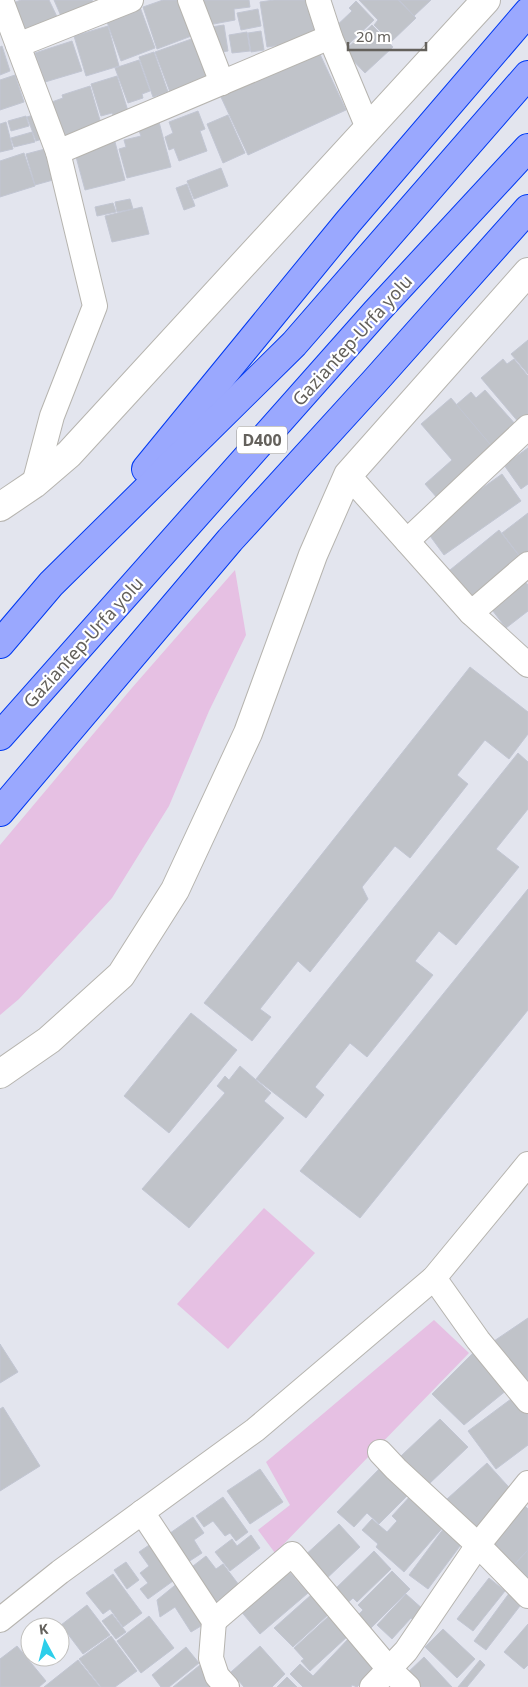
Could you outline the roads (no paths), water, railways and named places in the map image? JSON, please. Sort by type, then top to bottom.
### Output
[{"type":"highway","points":[[51,584],[348,222],[528,12]]},
{"type":"highway","name":"D400","points":[[0,644],[51,584],[294,344],[528,75]]},
{"type":"highway","name":"Gaziantep-Urfa yolu","points":[[0,736],[376,312],[528,148]]},
{"type":"highway","points":[[0,812],[230,540],[376,381],[528,209]]},
{"type":"street","points":[[1,0],[58,152],[95,306],[52,416],[34,484]]},
{"type":"street","points":[[18,45],[131,0]]},
{"type":"street","points":[[190,0],[222,83]]},
{"type":"street","points":[[318,0],[330,37],[368,128]]},
{"type":"street","points":[[0,507],[34,484],[69,454],[486,0]]},
{"type":"street","points":[[58,152],[330,37]]},
{"type":"street","points":[[0,1074],[49,1040],[121,975],[175,890],[248,733],[313,555],[348,475],[528,272]]},
{"type":"street","points":[[407,541],[528,427]]},
{"type":"street","points":[[348,475],[471,613],[528,666]]},
{"type":"street","points":[[471,613],[528,564]]},
{"type":"street","points":[[0,1620],[60,1572],[255,1430],[434,1278],[528,1164]]},
{"type":"street","points":[[434,1278],[478,1340],[528,1401]]},
{"type":"street","points":[[380,1452],[478,1545],[528,1596]]},
{"type":"street","points":[[372,1687],[406,1650],[478,1545],[528,1483]]},
{"type":"street","points":[[142,1512],[214,1621],[210,1658],[217,1676],[227,1687]]},
{"type":"street","points":[[214,1621],[292,1554],[389,1669],[408,1687]]}]
